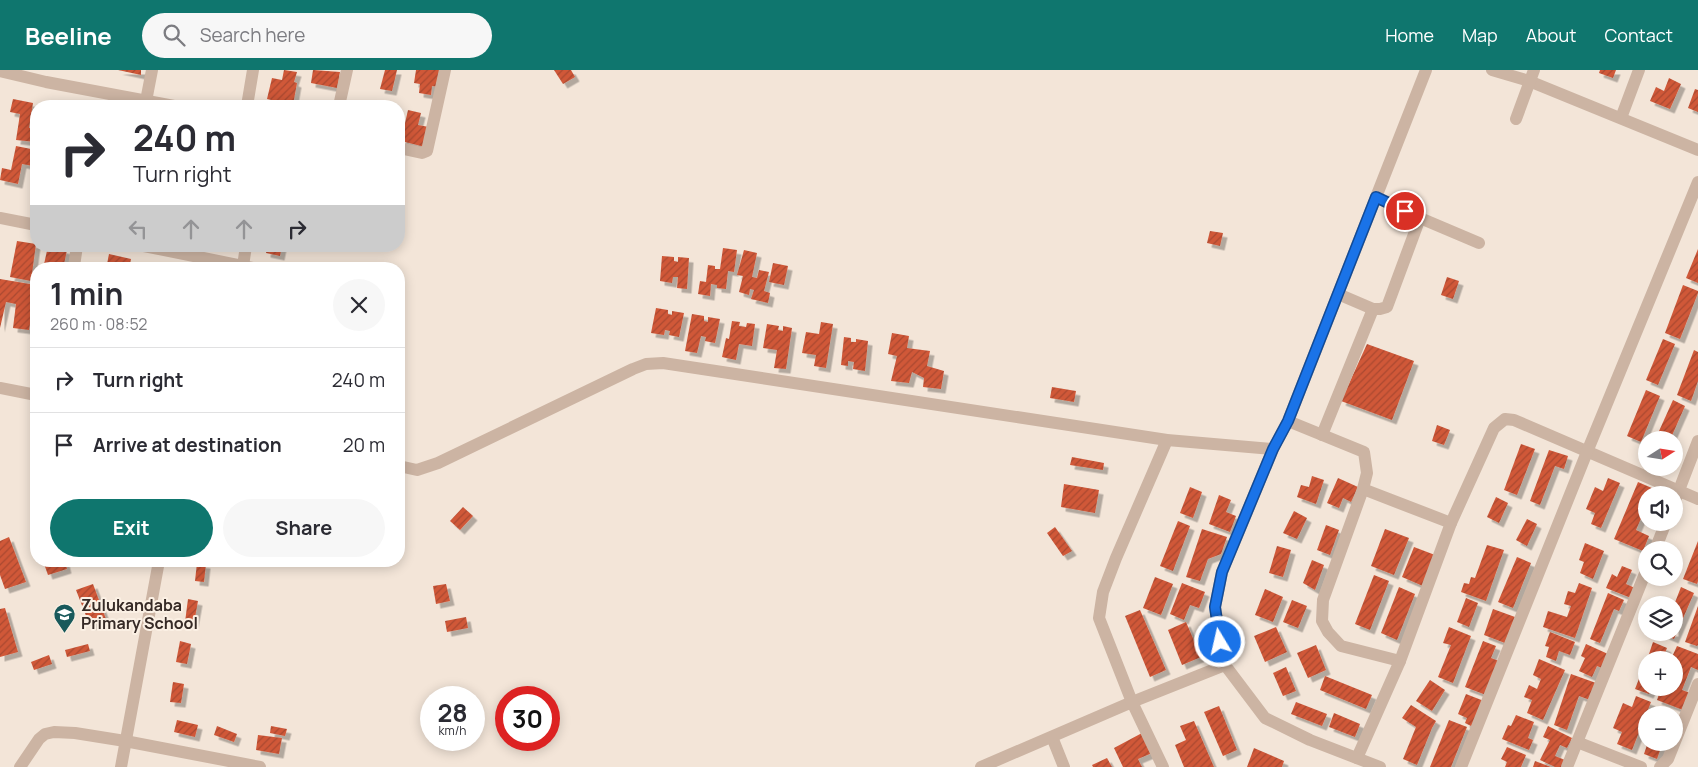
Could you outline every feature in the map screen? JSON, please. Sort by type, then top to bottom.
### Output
[{"type":"street","points":[[146,100],[152,70]]},
{"type":"street","points":[[247,100],[253,70]]},
{"type":"street","points":[[340,100],[347,70]]},
{"type":"street","points":[[405,149],[422,153],[427,151],[445,70]]},
{"type":"street","points":[[1380,767],[1310,740],[1265,718],[1225,665],[1215,607],[1222,572],[1273,449],[1288,421],[1426,70]]},
{"type":"street","points":[[1492,70],[1532,76],[1621,118],[1698,150]]},
{"type":"street","points":[[1621,118],[1639,70]]},
{"type":"street","points":[[0,72],[47,76],[142,100]]},
{"type":"street","points":[[1516,119],[1532,76]]},
{"type":"street","points":[[1461,767],[1698,182]]},
{"type":"street","points":[[1376,197],[1479,243]]},
{"type":"street","points":[[0,218],[30,224]]},
{"type":"street","points":[[1338,294],[1373,309],[1387,307],[1420,218]]},
{"type":"street","points":[[173,252],[222,262]]},
{"type":"street","points":[[1322,435],[1373,309]]},
{"type":"street","points":[[405,467],[417,470],[438,463],[633,369],[646,364],[663,363],[1167,440],[1273,449]]},
{"type":"street","points":[[0,388],[30,394]]},
{"type":"street","points":[[1357,758],[1400,661],[1452,523],[1494,428],[1505,419],[1514,420],[1587,452],[1654,486]]},
{"type":"street","points":[[1288,421],[1364,452],[1367,473],[1323,600],[1322,621],[1328,632],[1342,646],[1400,661]]},
{"type":"street","points":[[1163,767],[1132,702],[1102,630],[1099,618],[1100,606],[1116,558],[1141,496],[1167,440]]},
{"type":"street","points":[[1680,486],[1698,441]]},
{"type":"street","points":[[1363,489],[1452,523]]},
{"type":"street","points":[[1683,498],[1698,499]]},
{"type":"street","points":[[121,767],[158,567]]},
{"type":"street","points":[[1567,767],[1640,586]]},
{"type":"street","points":[[981,767],[1132,702],[1225,665]]},
{"type":"street","points":[[1660,767],[1668,759],[1698,684]]},
{"type":"street","points":[[20,767],[45,734],[54,732],[75,733],[125,741],[260,767]]},
{"type":"street","points":[[1052,737],[1064,767]]},
{"type":"street","points":[[1577,742],[1641,767]]},
{"type":"building","points":[[118,70],[141,70],[141,75]]},
{"type":"building","points":[[284,70],[297,72],[294,82],[297,83],[294,100],[267,99],[272,78],[282,80]]},
{"type":"building","points":[[313,70],[340,72],[337,88],[311,83]]},
{"type":"building","points":[[385,70],[397,70],[392,91],[380,89]]},
{"type":"building","points":[[416,70],[442,70],[440,87],[432,86],[431,95],[419,93],[420,84],[414,83]]},
{"type":"building","points":[[554,70],[571,70],[575,77],[563,84]]},
{"type":"building","points":[[1600,70],[1616,70],[1613,78],[1599,73]]},
{"type":"building","points":[[1669,78],[1681,84],[1670,109],[1650,101],[1656,87],[1664,91]]},
{"type":"building","points":[[1695,89],[1698,90],[1698,112],[1688,108]]},
{"type":"building","points":[[13,99],[30,102],[30,141],[16,140],[20,114],[10,112]]},
{"type":"building","points":[[408,110],[421,113],[418,125],[429,127],[425,147],[405,142],[405,123]]},
{"type":"building","points":[[16,146],[30,149],[30,165],[22,164],[18,184],[0,180],[2,168],[11,170]]},
{"type":"building","points":[[1210,231],[1223,233],[1220,246],[1207,243]]},
{"type":"building","points":[[17,241],[30,243],[30,252],[35,252],[34,262],[30,262],[30,281],[10,277]]},
{"type":"building","points":[[723,248],[737,250],[734,272],[728,271],[726,289],[717,288],[717,285],[711,284],[710,296],[698,294],[700,281],[706,282],[708,265],[715,266],[715,269],[720,269]]},
{"type":"building","points":[[1698,249],[1698,283],[1686,278]]},
{"type":"building","points":[[744,250],[757,253],[752,277],[757,278],[759,270],[769,272],[764,291],[770,293],[768,303],[751,299],[754,290],[750,289],[749,295],[739,292],[743,276],[737,275]]},
{"type":"building","points":[[47,252],[67,252],[64,262],[45,262]]},
{"type":"building","points":[[266,252],[281,252],[280,256]]},
{"type":"building","points":[[109,254],[131,259],[130,262],[107,262]]},
{"type":"building","points":[[662,256],[674,257],[674,261],[678,262],[678,257],[689,258],[687,289],[677,288],[678,277],[673,277],[672,283],[660,281]]},
{"type":"building","points":[[773,263],[788,266],[784,285],[769,282]]},
{"type":"building","points":[[1447,277],[1459,281],[1453,299],[1441,295]]},
{"type":"building","points":[[0,279],[30,284],[29,330],[13,328],[16,304],[6,302],[0,328]]},
{"type":"building","points":[[1683,285],[1698,291],[1698,293],[1680,339],[1665,333]]},
{"type":"building","points":[[656,308],[668,310],[668,314],[672,315],[672,311],[684,313],[679,337],[669,335],[670,331],[665,330],[664,335],[651,333]]},
{"type":"building","points":[[692,314],[704,316],[704,321],[708,322],[708,317],[720,319],[715,343],[705,341],[706,337],[701,336],[697,353],[685,351]]},
{"type":"building","points":[[732,321],[740,322],[739,326],[746,327],[747,323],[755,324],[752,346],[739,344],[736,360],[722,357],[726,338],[729,339]]},
{"type":"building","points":[[821,322],[833,324],[826,368],[814,366],[816,355],[802,353],[806,332],[819,334]]},
{"type":"building","points":[[767,324],[779,326],[778,330],[783,331],[783,326],[792,328],[786,369],[774,368],[777,350],[763,348]]},
{"type":"building","points":[[892,333],[909,336],[907,348],[930,351],[927,366],[944,371],[941,389],[923,387],[924,378],[912,372],[909,383],[891,381],[897,356],[888,354]]},
{"type":"building","points":[[844,337],[851,338],[851,342],[856,342],[856,339],[868,341],[865,371],[853,369],[854,362],[848,361],[848,366],[841,365]]},
{"type":"building","points":[[1663,339],[1675,344],[1658,385],[1646,380]]},
{"type":"building","points":[[1367,344],[1414,361],[1392,420],[1341,401]]},
{"type":"building","points":[[1694,350],[1698,352],[1698,381],[1691,401],[1677,395]]},
{"type":"building","points":[[1052,387],[1076,391],[1074,402],[1050,398]]},
{"type":"building","points":[[1646,390],[1660,396],[1646,431],[1638,431],[1638,441],[1627,436]]},
{"type":"building","points":[[1673,400],[1685,406],[1674,431],[1659,431]]},
{"type":"building","points":[[1437,425],[1450,430],[1444,445],[1432,441]]},
{"type":"building","points":[[1521,444],[1535,449],[1517,495],[1504,490]]},
{"type":"building","points":[[1549,450],[1568,456],[1564,469],[1555,466],[1540,505],[1530,501]]},
{"type":"building","points":[[1072,457],[1104,463],[1103,470],[1070,465]]},
{"type":"building","points":[[1312,476],[1324,480],[1316,504],[1297,497],[1301,485],[1309,487]]},
{"type":"building","points":[[1338,478],[1358,487],[1351,502],[1343,498],[1339,508],[1327,503]]},
{"type":"building","points":[[1608,478],[1620,483],[1601,528],[1591,524],[1595,513],[1586,509],[1595,487],[1603,491]]},
{"type":"building","points":[[1638,482],[1647,486],[1638,486],[1638,525],[1636,530],[1649,536],[1647,541],[1638,541],[1638,549],[1614,539]]},
{"type":"building","points":[[1064,484],[1099,490],[1095,513],[1061,507]]},
{"type":"building","points":[[1190,487],[1202,492],[1193,518],[1180,513]]},
{"type":"building","points":[[1219,495],[1231,500],[1226,512],[1236,516],[1230,532],[1209,524]]},
{"type":"building","points":[[1496,497],[1508,503],[1499,523],[1487,517]]},
{"type":"building","points":[[463,507],[473,516],[460,530],[450,521]]},
{"type":"building","points":[[1294,511],[1307,518],[1297,539],[1283,533]]},
{"type":"building","points":[[1527,519],[1537,524],[1527,546],[1516,540]]},
{"type":"building","points":[[1178,521],[1190,526],[1173,571],[1160,566]]},
{"type":"building","points":[[1326,525],[1339,530],[1330,555],[1317,550]]},
{"type":"building","points":[[1055,527],[1072,551],[1063,556],[1047,533]]},
{"type":"building","points":[[1202,529],[1227,537],[1221,554],[1208,559],[1200,581],[1186,577]]},
{"type":"building","points":[[1385,529],[1409,538],[1394,575],[1371,566]]},
{"type":"building","points":[[9,537],[26,582],[5,589],[0,575],[0,541]]},
{"type":"building","points":[[1698,541],[1697,584],[1683,579]]},
{"type":"building","points":[[1585,543],[1604,551],[1593,579],[1580,573],[1584,562],[1579,560]]},
{"type":"building","points":[[1487,545],[1504,550],[1486,601],[1461,592],[1464,583],[1469,584],[1471,577],[1475,578]]},
{"type":"building","points":[[1277,546],[1291,550],[1283,577],[1269,573]]},
{"type":"building","points":[[1414,547],[1435,555],[1423,586],[1402,577]]},
{"type":"building","points":[[1517,557],[1531,563],[1513,608],[1498,602]]},
{"type":"building","points":[[1312,560],[1324,565],[1315,590],[1303,583]]},
{"type":"building","points":[[1622,566],[1632,570],[1626,584],[1635,588],[1631,598],[1606,588],[1612,574],[1617,577]]},
{"type":"building","points":[[45,567],[66,567],[67,569],[48,575]]},
{"type":"building","points":[[197,567],[206,567],[204,582],[195,581]]},
{"type":"building","points":[[1374,575],[1389,581],[1370,630],[1355,624]]},
{"type":"building","points":[[1155,577],[1173,584],[1161,615],[1143,608]]},
{"type":"building","points":[[1182,583],[1205,592],[1199,608],[1190,605],[1184,620],[1170,614]]},
{"type":"building","points":[[1579,583],[1592,588],[1575,638],[1543,627],[1548,611],[1567,617],[1571,606],[1564,604],[1568,591],[1575,593]]},
{"type":"building","points":[[93,584],[106,619],[90,626],[76,590]]},
{"type":"building","points":[[446,584],[450,601],[436,604],[433,586]]},
{"type":"building","points":[[1399,587],[1415,594],[1397,640],[1381,633]]},
{"type":"building","points":[[1681,587],[1694,593],[1683,618],[1683,596],[1678,596]]},
{"type":"building","points":[[1265,589],[1283,597],[1273,622],[1255,615]]},
{"type":"building","points":[[1608,593],[1624,600],[1619,611],[1614,609],[1600,643],[1590,639]]},
{"type":"building","points":[[1466,598],[1478,603],[1469,627],[1457,622]]},
{"type":"building","points":[[188,599],[198,601],[194,623],[185,622]]},
{"type":"building","points":[[1292,600],[1307,606],[1298,628],[1283,622]]},
{"type":"building","points":[[1698,606],[1698,645],[1697,646],[1685,642]]},
{"type":"building","points":[[5,608],[18,652],[0,657],[0,609]]},
{"type":"building","points":[[1493,609],[1515,617],[1505,643],[1484,635]]},
{"type":"building","points":[[1140,610],[1166,670],[1150,677],[1125,616]]},
{"type":"building","points":[[466,617],[468,628],[447,632],[445,621]]},
{"type":"building","points":[[1186,622],[1201,657],[1182,665],[1168,630]]},
{"type":"building","points":[[1276,627],[1287,652],[1265,662],[1254,636]]},
{"type":"building","points":[[1449,627],[1471,636],[1453,683],[1438,677],[1451,645],[1443,643]]},
{"type":"building","points":[[1550,632],[1575,642],[1570,655],[1559,651],[1556,661],[1546,657],[1549,647],[1545,646]]},
{"type":"building","points":[[180,641],[191,644],[187,664],[176,662]]},
{"type":"building","points":[[1483,641],[1496,646],[1491,658],[1499,661],[1486,695],[1465,687]]},
{"type":"building","points":[[1653,642],[1667,648],[1666,651],[1650,651]]},
{"type":"building","points":[[88,644],[90,651],[67,657],[65,650]]},
{"type":"building","points":[[1586,644],[1608,654],[1602,668],[1597,666],[1592,677],[1579,671],[1585,658],[1581,656]]},
{"type":"building","points":[[1316,645],[1326,670],[1308,678],[1297,653]]},
{"type":"building","points":[[1677,646],[1698,654],[1698,670],[1691,667],[1683,687],[1683,651],[1675,651]]},
{"type":"building","points":[[49,655],[52,664],[34,670],[31,662]]},
{"type":"building","points":[[1539,659],[1565,670],[1543,720],[1527,713],[1532,700],[1524,697],[1529,685],[1537,689],[1541,679],[1533,675]]},
{"type":"building","points":[[1286,667],[1296,691],[1283,696],[1273,673]]},
{"type":"building","points":[[1571,674],[1596,683],[1590,700],[1579,696],[1567,730],[1554,725]]},
{"type":"building","points":[[1325,676],[1372,695],[1366,709],[1320,690]]},
{"type":"building","points":[[1430,680],[1445,690],[1432,711],[1416,701]]},
{"type":"building","points":[[173,682],[184,684],[181,703],[170,702]]},
{"type":"building","points":[[1683,690],[1690,693],[1683,710],[1683,706],[1673,706],[1657,700],[1658,696],[1683,696]]},
{"type":"building","points":[[1466,694],[1484,701],[1473,727],[1465,723],[1467,718],[1458,714]]},
{"type":"building","points":[[1636,696],[1651,702],[1649,706],[1638,706],[1638,735],[1632,750],[1617,744],[1622,732],[1613,728],[1623,703],[1632,707]]},
{"type":"building","points":[[1296,702],[1327,714],[1322,726],[1291,714]]},
{"type":"building","points":[[1411,705],[1436,721],[1417,765],[1403,759],[1416,727],[1402,718]]},
{"type":"building","points":[[1219,706],[1237,750],[1223,756],[1204,712]]},
{"type":"building","points":[[1334,713],[1360,724],[1355,737],[1329,727]]},
{"type":"building","points":[[1516,715],[1534,722],[1528,738],[1533,740],[1529,750],[1502,739],[1508,725],[1511,726]]},
{"type":"building","points":[[177,720],[198,725],[195,737],[174,732]]},
{"type":"building","points":[[1449,720],[1467,727],[1451,767],[1430,767]]},
{"type":"building","points":[[1194,721],[1214,767],[1184,767],[1175,745],[1186,740],[1180,726]]},
{"type":"building","points":[[217,726],[237,734],[234,742],[214,735]]},
{"type":"building","points":[[271,726],[287,729],[285,736],[270,733]]},
{"type":"building","points":[[1548,726],[1572,738],[1567,748],[1560,745],[1555,756],[1565,760],[1562,767],[1555,767],[1540,760],[1550,740],[1543,737]]},
{"type":"building","points":[[1142,733],[1152,753],[1138,759],[1142,767],[1123,767],[1114,748]]},
{"type":"building","points":[[258,735],[282,738],[279,754],[256,750]]},
{"type":"building","points":[[1507,747],[1526,755],[1521,767],[1505,767],[1507,762],[1501,759]]},
{"type":"building","points":[[1254,748],[1284,761],[1282,767],[1247,767]]},
{"type":"building","points":[[1645,751],[1660,751],[1657,759],[1644,754]]},
{"type":"building","points":[[1107,758],[1112,767],[1093,767],[1092,765]]},
{"type":"building","points":[[1535,761],[1551,767],[1533,767]]},
{"type":"place","name":"Zulukandaba Primary School","points":[[65,633]]},
{"type":"route","points":[[1220,642],[1215,607],[1222,572],[1273,449],[1288,421],[1376,197],[1405,211]]}]
